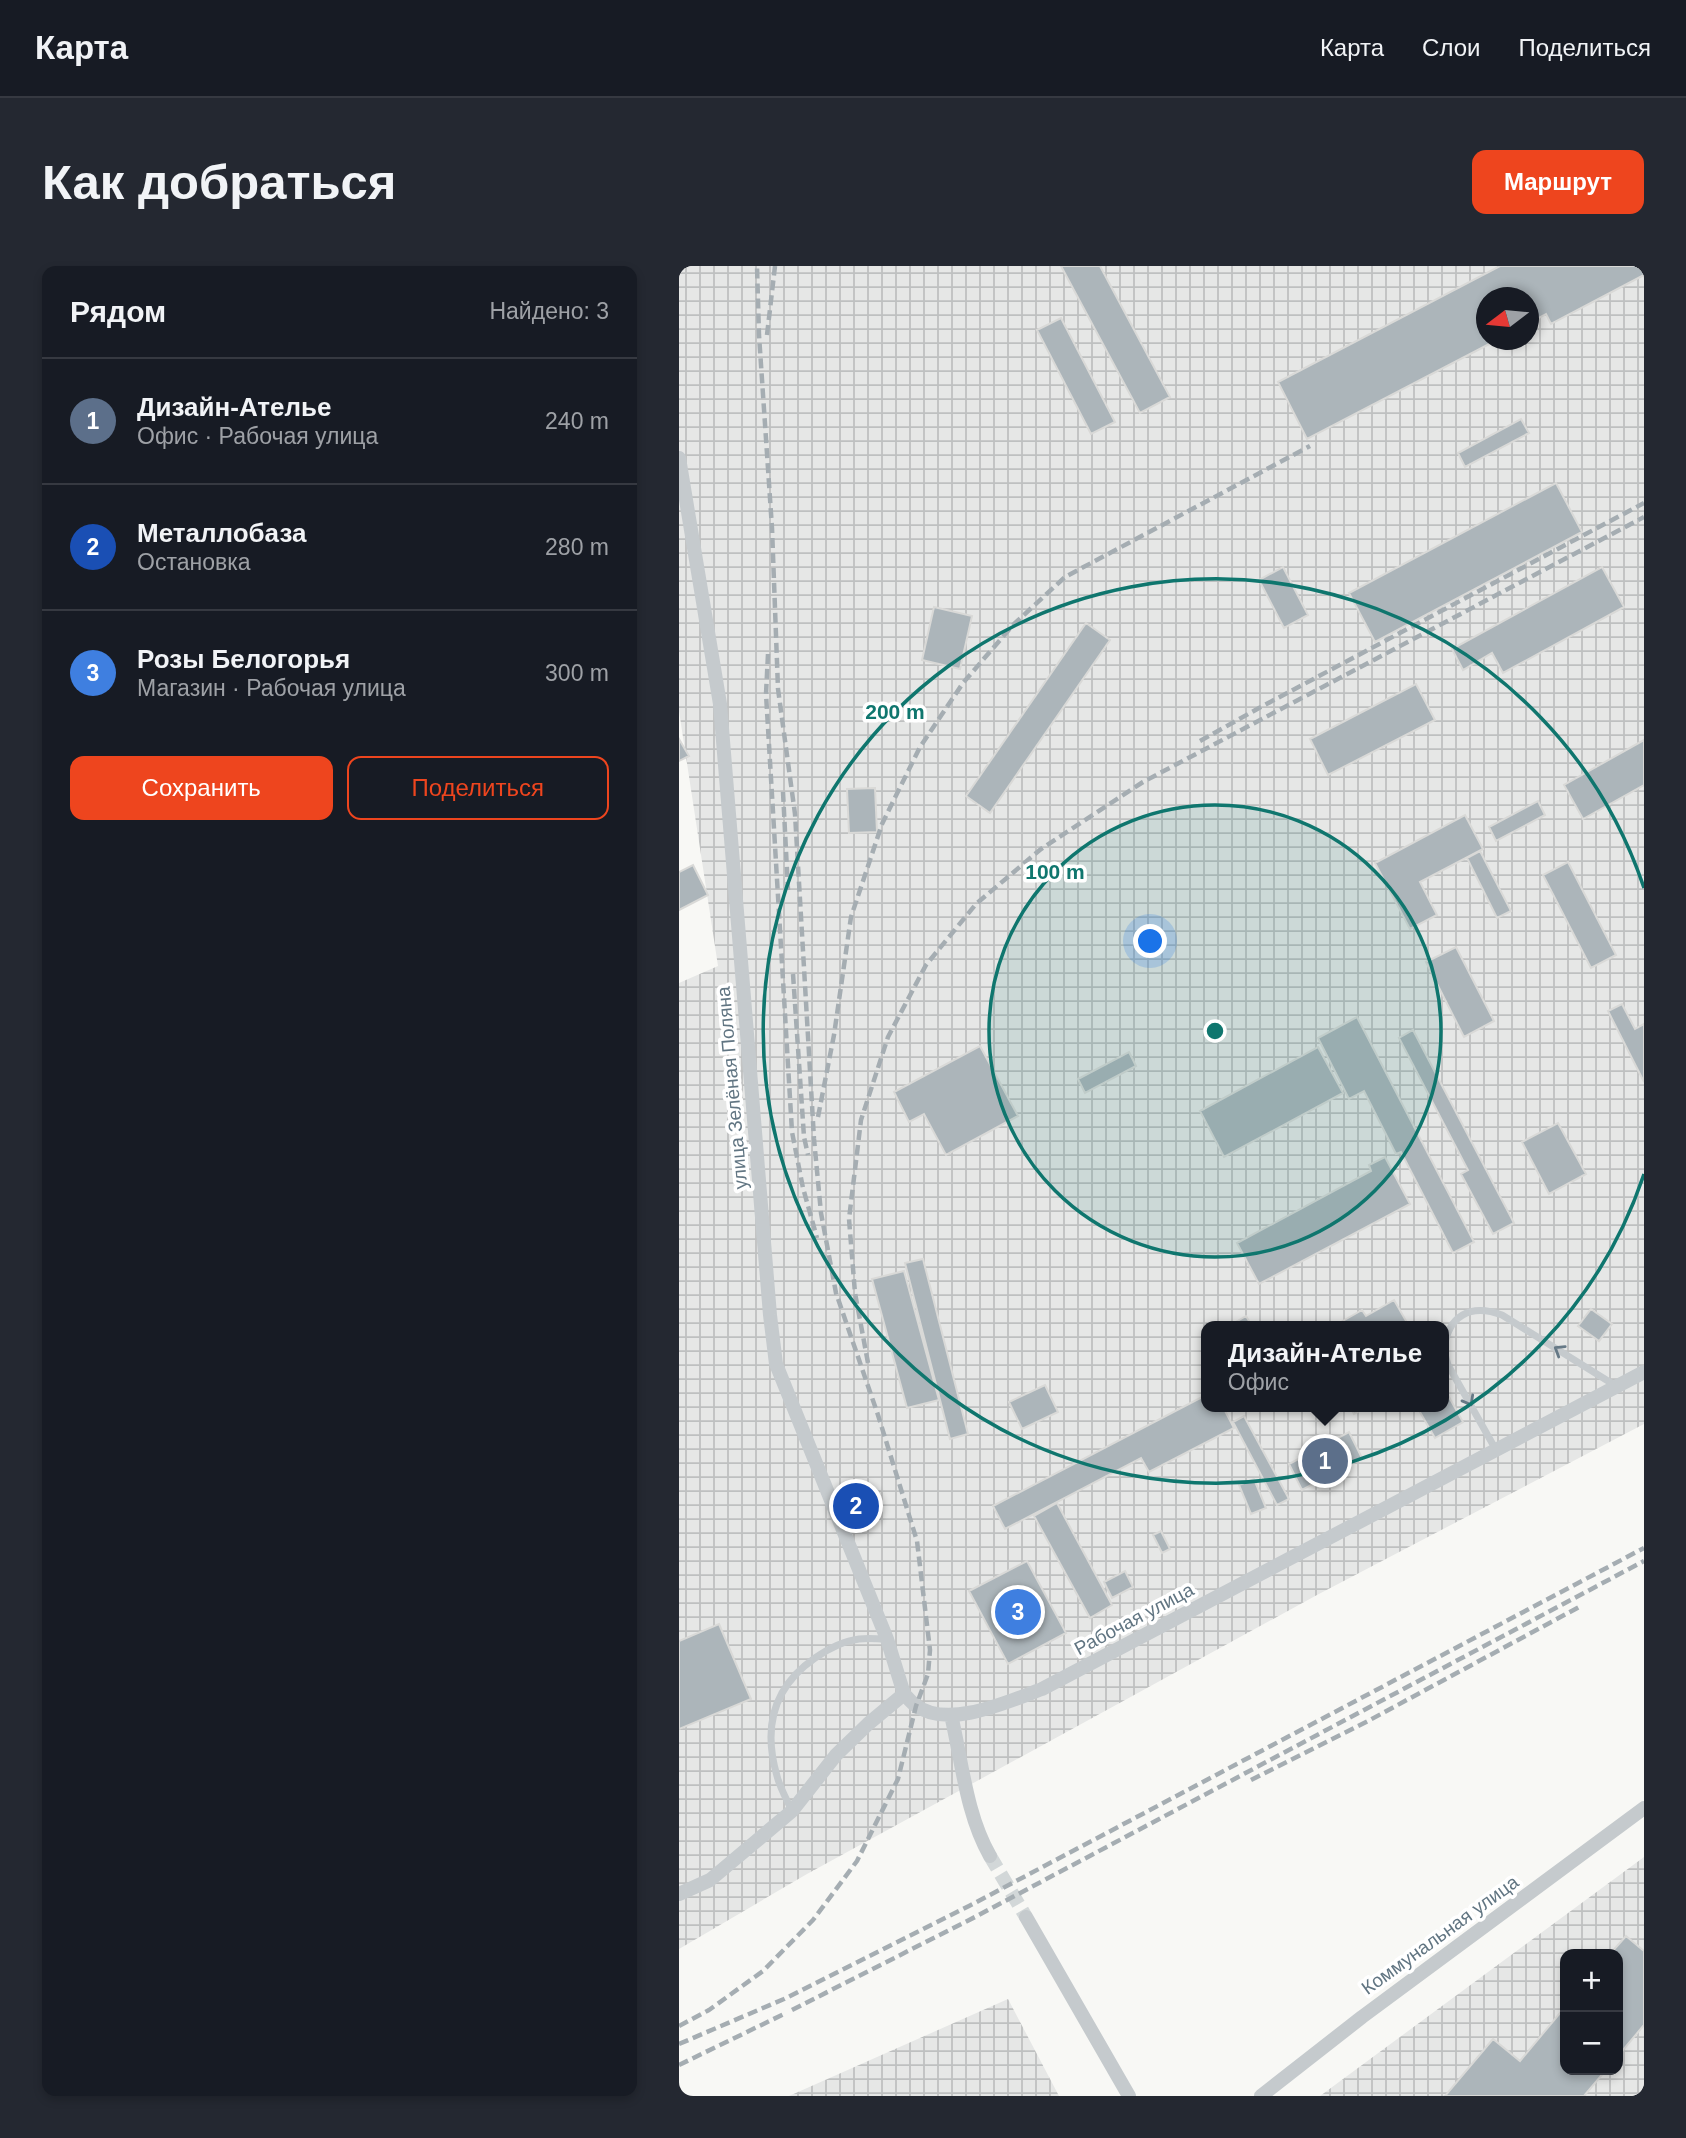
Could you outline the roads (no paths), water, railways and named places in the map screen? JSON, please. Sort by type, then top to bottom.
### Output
[{"type":"street","name":"улица Зелёная Поляна","points":[[679,458],[720,704],[776,1364],[887,1639],[904,1693]]},
{"type":"street","name":"Рабочая улица","points":[[904,1693],[916,1706],[931,1713],[951,1714],[991,1708],[1042,1689],[1644,1372]]},
{"type":"street","points":[[679,1894],[710,1880],[792,1811],[836,1755],[904,1693]]},
{"type":"street","points":[[951,1714],[970,1805],[990,1856]]},
{"type":"street","name":"Коммунальная улица","points":[[1261,2096],[1362,2017],[1644,1808]]},
{"type":"street","points":[[1026,1917],[1129,2096]]},
{"type":"lane","points":[[1449,1330],[1465,1313],[1490,1310],[1617,1386]]},
{"type":"lane","points":[[1449,1367],[1496,1450]]},
{"type":"lane","points":[[792,1811],[777,1777],[772,1750],[771,1725],[782,1689],[799,1669],[828,1649],[857,1639],[887,1639]]},
{"type":"tunnel","points":[[990,1856],[1026,1917]]},
{"type":"railway","points":[[679,2026],[709,2010],[763,1971],[813,1920],[857,1861],[898,1779],[916,1706],[928,1674],[930,1650],[917,1541],[836,1293],[821,1213],[814,1139],[795,814],[778,689],[757,266]]},
{"type":"railway","points":[[767,335],[775,266]]},
{"type":"railway","points":[[818,1117],[834,1035],[851,917],[882,824],[920,747],[963,683],[1013,625],[1065,577],[1310,446]]},
{"type":"railway","points":[[1200,741],[1644,503]]},
{"type":"railway","points":[[868,1363],[855,1293],[849,1219],[861,1120],[888,1037],[926,965],[976,904],[1041,849],[1143,782],[1644,517]]},
{"type":"railway","points":[[768,654],[766,694],[792,1132],[803,1188],[817,1238]]},
{"type":"railway","points":[[783,792],[788,890]]},
{"type":"railway","points":[[793,974],[804,1137],[808,1155]]},
{"type":"railway","points":[[679,2044],[784,1999],[969,1906],[1644,1548]]},
{"type":"railway","points":[[792,2010],[975,1917],[1644,1561]]},
{"type":"railway","points":[[1251,1780],[1368,1721],[1579,1607]]},
{"type":"railway","points":[[679,2065],[786,2013]]},
{"type":"place","name":"Дизайн-Ателье","points":[[1325,1461]]},
{"type":"place","name":"Металлобаза","points":[[856,1506]]},
{"type":"place","name":"Розы Белогорья","points":[[1018,1612]]}]
